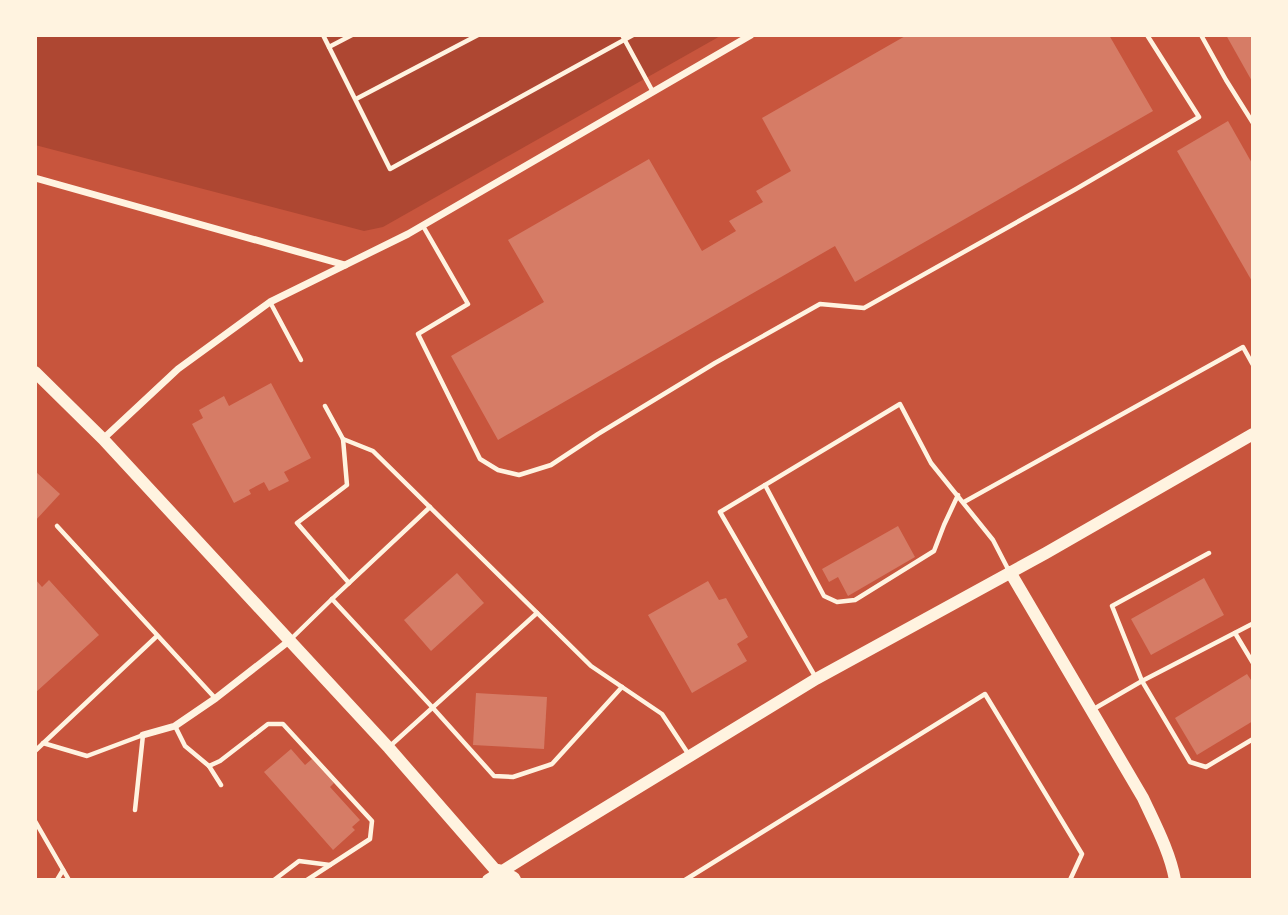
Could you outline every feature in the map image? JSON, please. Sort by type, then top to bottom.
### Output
[{"type":"street","points":[[103,439],[178,369],[270,302],[423,226],[751,35]]},
{"type":"street","points":[[35,178],[345,265]]},
{"type":"street","points":[[35,372],[103,439],[389,748],[500,878],[690,755],[816,679],[1253,434]]},
{"type":"street","points":[[1010,572],[1143,798],[1175,880]]},
{"type":"street","points":[[143,735],[174,726],[216,698],[289,641]]},
{"type":"lane","points":[[323,35],[390,169],[623,37],[633,35]]},
{"type":"lane","points":[[329,47],[352,35]]},
{"type":"lane","points":[[356,99],[478,35]]},
{"type":"lane","points":[[423,226],[468,304],[418,334],[480,459],[498,470],[519,475],[551,465],[715,363],[820,304],[864,308],[1199,117],[1147,35]]},
{"type":"lane","points":[[1201,35],[1253,123]]},
{"type":"lane","points":[[623,37],[653,92]]},
{"type":"lane","points":[[270,302],[301,360]]},
{"type":"lane","points":[[964,502],[1243,347],[1253,365]]},
{"type":"lane","points":[[816,679],[720,512],[900,404],[931,463],[993,540],[1010,572]]},
{"type":"lane","points":[[325,406],[343,439],[347,485],[297,523],[349,583]]},
{"type":"lane","points":[[343,439],[373,451],[591,666],[662,714],[690,755]]},
{"type":"lane","points":[[765,485],[824,596],[837,602],[855,600],[934,551],[958,495]]},
{"type":"lane","points":[[289,641],[430,507]]},
{"type":"lane","points":[[57,526],[216,698]]},
{"type":"lane","points":[[1209,553],[1112,606],[1142,681],[1190,762],[1206,767],[1253,739]]},
{"type":"lane","points":[[332,599],[494,776],[513,777],[552,764],[622,687]]},
{"type":"lane","points":[[389,748],[537,613]]},
{"type":"lane","points":[[1091,710],[1252,624]]},
{"type":"lane","points":[[1236,632],[1253,663]]},
{"type":"lane","points":[[35,751],[157,636]]},
{"type":"lane","points":[[685,880],[985,694],[1082,854],[1070,880]]},
{"type":"lane","points":[[209,766],[220,761],[268,724],[283,724],[372,821],[370,839],[307,880]]},
{"type":"lane","points":[[174,726],[185,746],[209,766],[221,785]]},
{"type":"lane","points":[[43,743],[88,756],[143,735],[135,810]]},
{"type":"lane","points":[[35,821],[69,880]]},
{"type":"lane","points":[[274,880],[299,861],[330,865]]},
{"type":"lane","points":[[57,880],[63,870]]},
{"type":"shaded area","points":[[35,35],[722,35],[383,227],[364,231],[35,145]]},
{"type":"building","points":[[907,35],[1109,35],[1153,111],[855,282],[835,246],[498,440],[451,356],[544,302],[508,240],[649,159],[702,251],[736,231],[729,221],[763,202],[756,191],[791,171],[762,118]]},
{"type":"building","points":[[1226,35],[1253,35],[1253,83]]},
{"type":"building","points":[[1228,121],[1253,165],[1253,283],[1177,151]]},
{"type":"building","points":[[271,383],[311,458],[284,472],[289,481],[269,491],[264,482],[249,490],[251,494],[234,503],[192,424],[203,418],[199,410],[224,396],[229,406]]},
{"type":"building","points":[[35,471],[60,494],[35,521]]},
{"type":"building","points":[[898,526],[915,557],[848,596],[838,577],[829,582],[822,569]]},
{"type":"building","points":[[457,573],[484,603],[431,651],[404,620]]},
{"type":"building","points":[[1204,578],[1224,615],[1151,655],[1131,619]]},
{"type":"building","points":[[35,579],[42,587],[49,580],[99,635],[35,693]]},
{"type":"building","points":[[708,581],[719,600],[726,598],[748,637],[737,644],[747,661],[692,693],[648,615]]},
{"type":"building","points":[[1247,674],[1253,683],[1253,721],[1197,755],[1175,718]]},
{"type":"building","points":[[476,693],[547,697],[544,749],[473,745]]},
{"type":"building","points":[[291,749],[305,765],[312,759],[334,783],[330,787],[360,820],[352,827],[355,830],[333,850],[264,772]]}]
